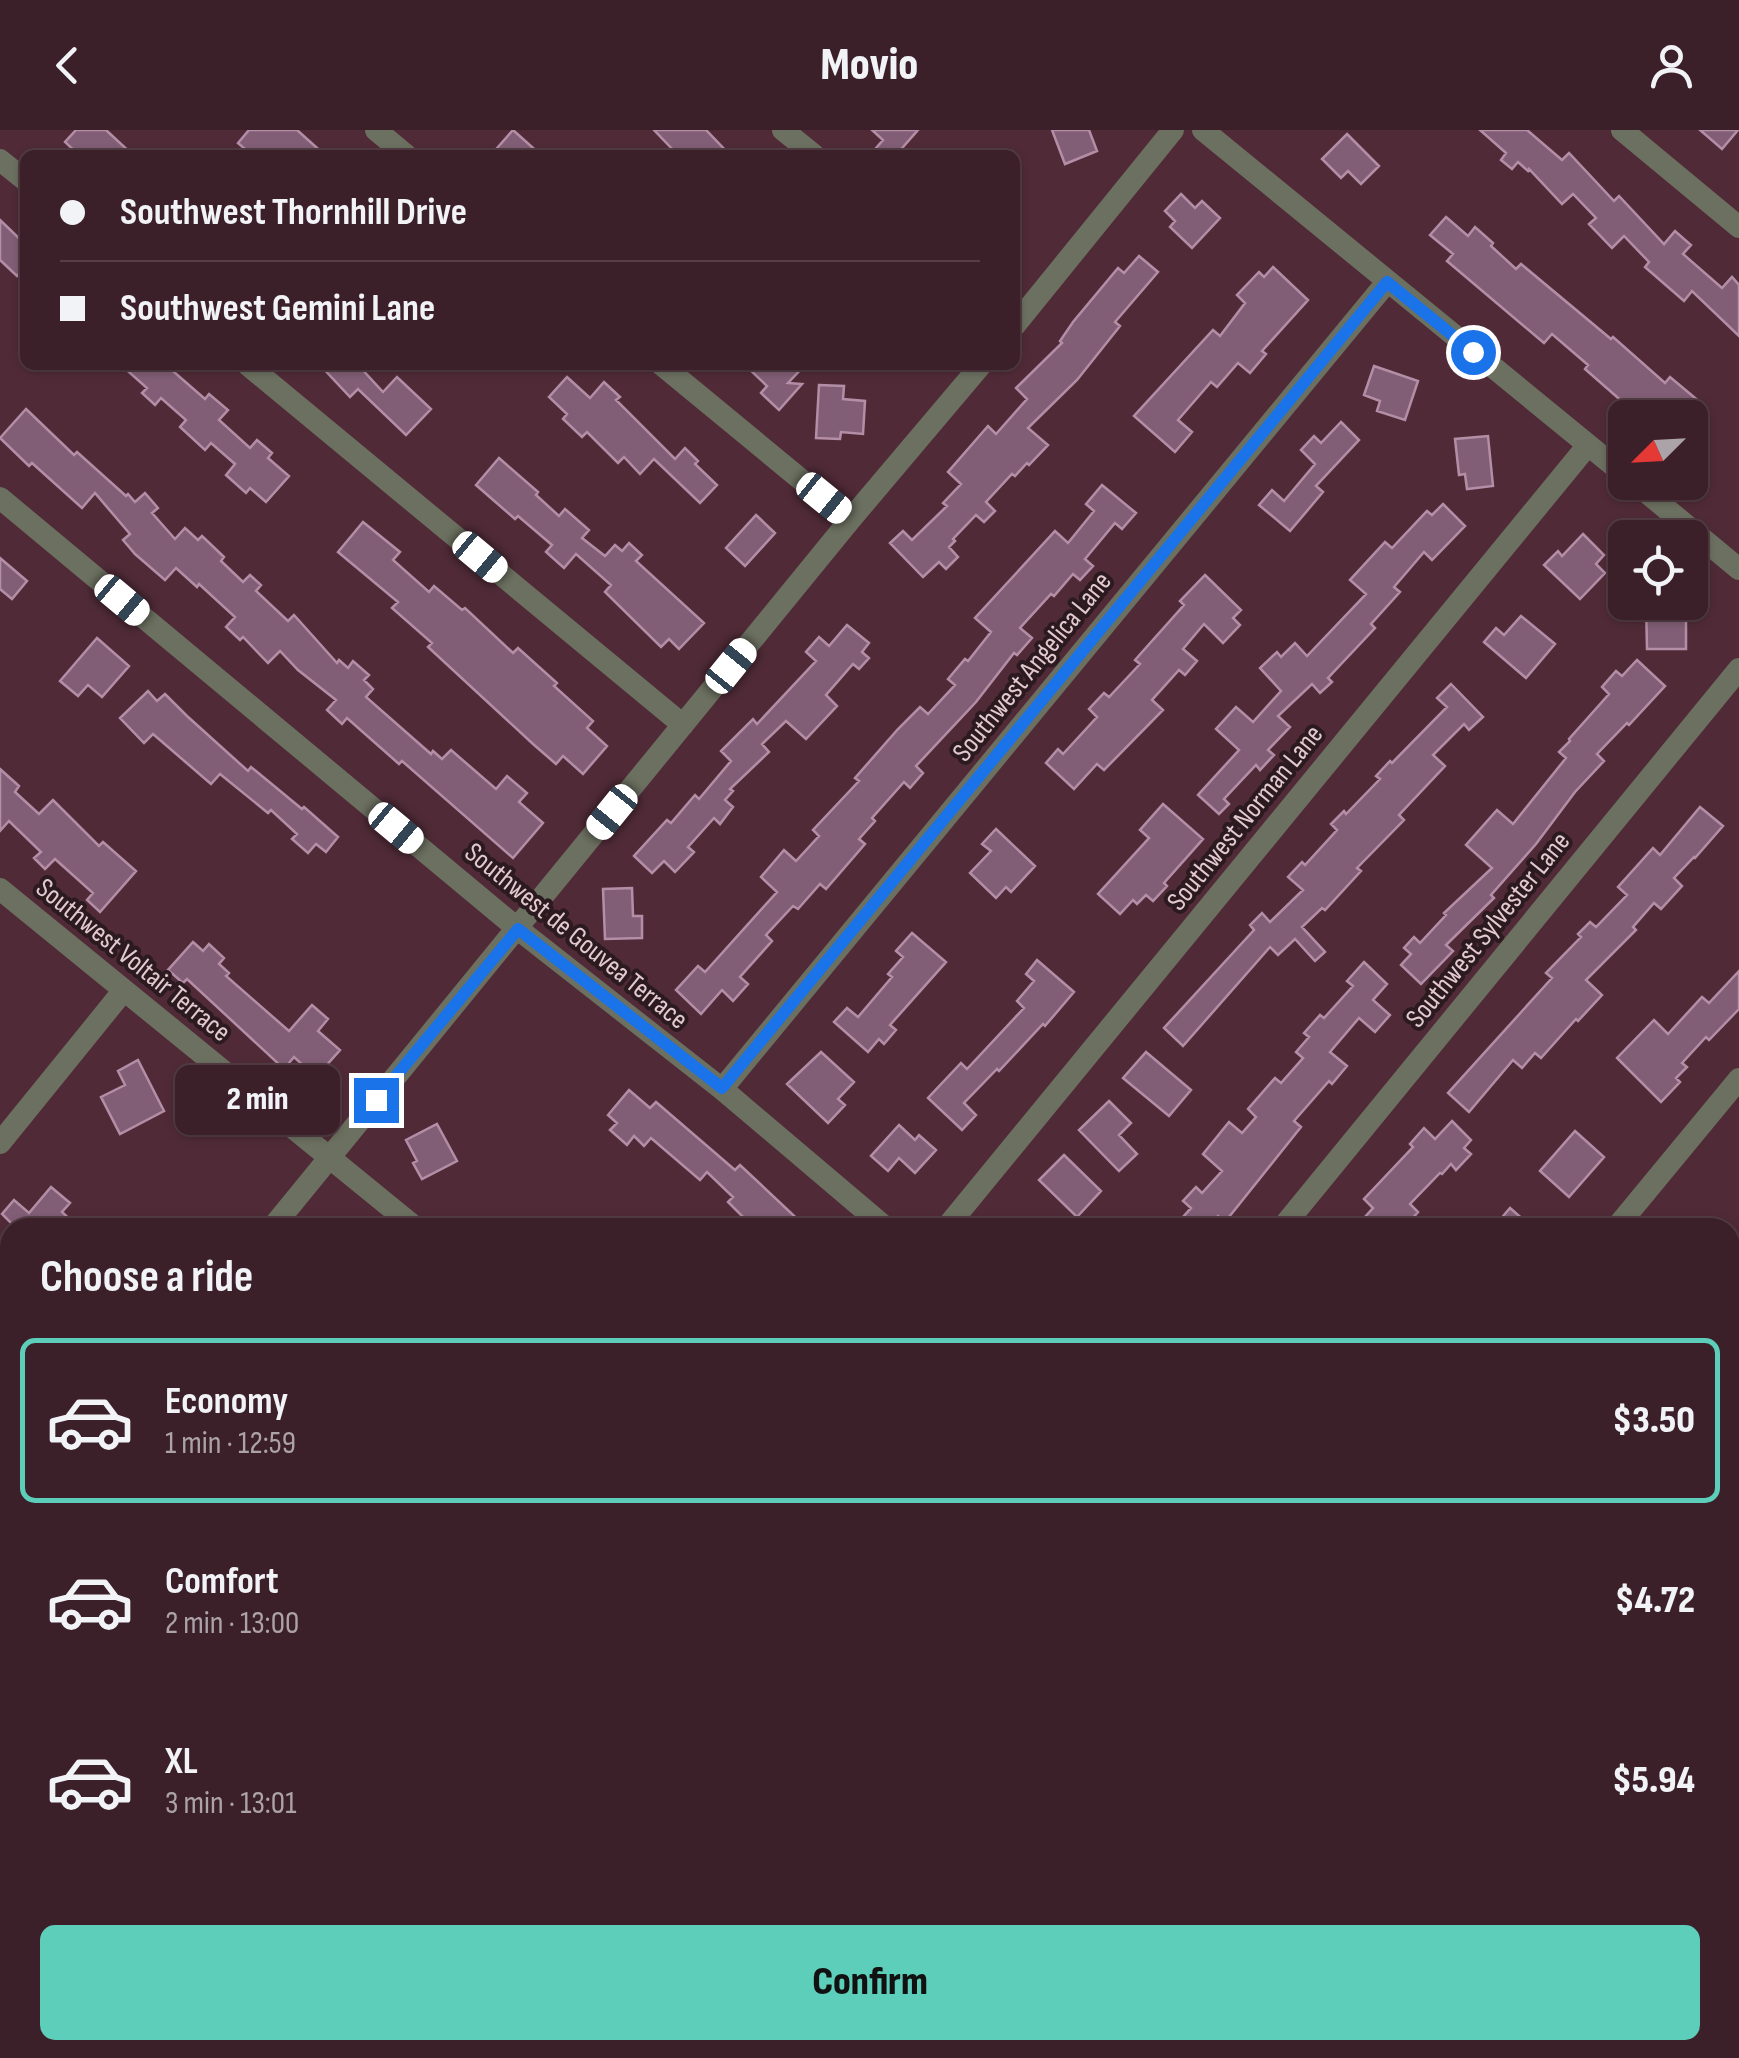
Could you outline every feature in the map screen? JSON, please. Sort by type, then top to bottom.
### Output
[{"type":"street","points":[[376,130],[400,150]]},
{"type":"street","points":[[783,130],[808,150]]},
{"type":"street","points":[[1020,318],[1174,130]]},
{"type":"street","points":[[1203,130],[1608,461]]},
{"type":"street","points":[[1622,130],[1739,227]]},
{"type":"street","points":[[0,160],[20,176]]},
{"type":"street","name":"Southwest Angelica Lane","points":[[722,1088],[1387,282]]},
{"type":"street","points":[[254,370],[683,725]]},
{"type":"street","points":[[668,370],[850,520]]},
{"type":"street","points":[[280,1218],[977,370]]},
{"type":"street","name":"Southwest Norman Lane","points":[[954,1218],[1588,444]]},
{"type":"street","name":"Southwest de Gouvea Terrace","points":[[0,498],[518,929],[722,1088],[874,1218]]},
{"type":"street","points":[[1656,500],[1739,569]]},
{"type":"street","name":"Southwest Sylvester Lane","points":[[1290,1218],[1739,669]]},
{"type":"street","name":"Southwest Voltair Terrace","points":[[0,889],[404,1218]]},
{"type":"street","points":[[0,1143],[124,990]]},
{"type":"street","points":[[1624,1218],[1739,1078]]},
{"type":"building","points":[[76,130],[106,130],[128,150],[74,150],[65,142]]},
{"type":"building","points":[[249,130],[297,130],[319,150],[246,150],[238,143]]},
{"type":"building","points":[[513,130],[535,150],[495,150]]},
{"type":"building","points":[[654,130],[706,130],[725,150],[673,150]]},
{"type":"building","points":[[872,130],[918,130],[900,150],[874,150],[883,140]]},
{"type":"building","points":[[1052,130],[1089,130],[1097,151],[1065,164]]},
{"type":"building","points":[[1480,130],[1527,130],[1562,160],[1569,153],[1614,201],[1619,196],[1664,244],[1675,231],[1691,245],[1683,254],[1722,288],[1732,277],[1739,285],[1739,336],[1692,291],[1684,301],[1645,267],[1649,262],[1624,236],[1612,248],[1589,224],[1596,218],[1573,194],[1562,204],[1529,169],[1518,162],[1512,169],[1501,160],[1506,153]]},
{"type":"building","points":[[1700,130],[1738,130],[1722,149]]},
{"type":"building","points":[[1347,134],[1379,166],[1361,184],[1348,171],[1341,178],[1322,159]]},
{"type":"building","points":[[1181,194],[1195,208],[1202,201],[1220,218],[1192,248],[1170,227],[1175,221],[1165,211]]},
{"type":"building","points":[[1446,217],[1468,236],[1475,227],[1516,269],[1521,264],[1665,383],[1670,377],[1697,400],[1620,400],[1552,334],[1544,343],[1447,261],[1453,254],[1430,235]]},
{"type":"building","points":[[0,220],[20,239],[20,273],[17,276],[0,260]]},
{"type":"building","points":[[1139,256],[1158,272],[1115,322],[1120,326],[1077,380],[1028,428],[1048,445],[1029,465],[1015,476],[1012,474],[986,502],[995,511],[984,522],[976,515],[953,539],[949,547],[958,557],[946,569],[939,562],[923,577],[890,543],[903,531],[912,540],[947,506],[943,503],[961,484],[948,472],[988,426],[996,434],[1027,399],[1016,388],[1062,343],[1073,322],[1118,268],[1124,273]]},
{"type":"building","points":[[1273,267],[1308,300],[1262,351],[1266,354],[1250,373],[1238,363],[1217,387],[1211,382],[1178,420],[1192,432],[1175,452],[1134,416],[1213,330],[1220,336],[1245,303],[1237,295],[1259,272],[1264,277]]},
{"type":"building","points":[[1374,366],[1418,381],[1405,420],[1377,411],[1380,401],[1364,395]]},
{"type":"building","points":[[127,370],[172,370],[205,399],[209,394],[228,410],[219,420],[250,448],[257,440],[272,453],[268,458],[289,476],[266,502],[250,488],[246,493],[226,475],[235,464],[211,443],[205,450],[180,427],[186,420],[161,398],[155,405],[142,393],[147,388]]},
{"type":"building","points":[[325,370],[363,370],[383,392],[397,377],[431,409],[406,435],[358,389],[350,397]]},
{"type":"building","points":[[750,370],[800,370],[788,383],[802,384],[779,410],[761,393],[767,386]]},
{"type":"building","points":[[567,377],[590,398],[604,382],[620,397],[616,400],[675,459],[685,448],[717,485],[700,503],[654,459],[640,474],[624,457],[618,463],[587,432],[582,437],[563,419],[567,414],[549,397]]},
{"type":"building","points":[[819,385],[844,386],[843,399],[865,401],[863,434],[841,432],[840,439],[816,438]]},
{"type":"building","points":[[26,409],[74,455],[77,452],[126,496],[135,502],[145,493],[158,508],[152,513],[175,539],[185,528],[198,540],[202,536],[243,582],[250,575],[261,585],[256,591],[288,621],[294,615],[337,663],[339,660],[348,668],[353,661],[369,675],[364,680],[373,689],[366,697],[431,754],[433,751],[442,759],[451,750],[496,789],[507,776],[527,793],[519,802],[543,823],[513,858],[402,761],[399,764],[347,718],[342,724],[327,710],[336,700],[280,651],[268,663],[243,637],[240,640],[226,627],[235,617],[199,584],[197,587],[176,568],[165,580],[135,554],[123,540],[130,534],[95,493],[82,508],[32,463],[29,466],[0,438]]},
{"type":"building","points":[[1341,422],[1359,440],[1316,486],[1323,492],[1290,531],[1259,505],[1272,490],[1284,501],[1315,464],[1301,450],[1314,436],[1321,443]]},
{"type":"building","points":[[1488,436],[1493,486],[1467,489],[1465,474],[1459,475],[1455,439]]},
{"type":"building","points":[[499,458],[559,516],[565,509],[589,530],[582,538],[605,556],[615,545],[622,551],[629,543],[642,555],[636,561],[704,623],[679,649],[669,639],[661,647],[605,592],[611,585],[576,554],[564,568],[546,552],[552,545],[476,485]]},
{"type":"building","points":[[1102,485],[1136,513],[1122,529],[1115,523],[1085,559],[1093,566],[1080,580],[1073,574],[1020,628],[1032,638],[1017,655],[1014,653],[976,702],[916,766],[923,773],[910,788],[904,782],[872,818],[875,821],[859,839],[865,844],[826,889],[820,884],[798,909],[793,906],[766,935],[772,941],[740,977],[748,984],[733,1001],[722,990],[701,1014],[676,990],[698,966],[705,972],[777,892],[761,877],[784,850],[796,861],[819,836],[813,830],[859,781],[855,778],[898,729],[920,707],[928,714],[955,685],[948,679],[991,632],[975,618],[1055,531],[1068,543],[1094,511],[1086,504]]},
{"type":"building","points":[[1443,504],[1465,526],[1432,560],[1424,552],[1394,587],[1400,592],[1371,624],[1375,628],[1328,678],[1332,682],[1320,693],[1312,684],[1278,716],[1290,727],[1268,750],[1274,755],[1260,770],[1256,765],[1224,799],[1229,804],[1219,814],[1198,795],[1239,750],[1216,729],[1236,707],[1253,722],[1281,691],[1260,668],[1277,652],[1281,657],[1295,643],[1307,656],[1366,594],[1350,580],[1385,542],[1392,548],[1427,511],[1432,515]]},
{"type":"building","points":[[756,515],[775,533],[745,566],[726,548]]},
{"type":"building","points":[[363,522],[400,552],[393,560],[429,592],[434,586],[462,610],[465,608],[513,653],[518,648],[593,721],[587,728],[607,746],[583,774],[563,756],[556,764],[533,744],[428,647],[432,643],[392,608],[398,602],[338,552]]},
{"type":"building","points":[[1583,534],[1604,555],[1596,564],[1605,573],[1580,599],[1544,565],[1558,551],[1562,556]]},
{"type":"building","points":[[0,558],[27,581],[12,599],[0,589]]},
{"type":"building","points":[[1205,575],[1241,610],[1233,618],[1240,625],[1223,643],[1204,624],[1183,649],[1197,661],[1185,675],[1179,670],[1152,700],[1163,710],[1104,770],[1097,764],[1074,789],[1046,763],[1058,749],[1063,754],[1097,717],[1089,709],[1104,693],[1109,697],[1140,664],[1135,660]]},
{"type":"building","points":[[1521,616],[1555,644],[1526,678],[1484,642],[1496,628],[1504,635]]},
{"type":"building","points":[[1646,620],[1686,620],[1686,649],[1647,649]]},
{"type":"building","points":[[847,625],[869,643],[862,652],[869,658],[859,669],[853,664],[826,695],[837,706],[806,739],[786,721],[762,744],[769,752],[730,789],[733,791],[725,800],[733,807],[720,824],[714,818],[688,847],[694,852],[675,872],[664,861],[652,873],[634,856],[695,795],[699,799],[731,761],[721,751],[753,719],[757,724],[816,661],[806,652],[819,637],[829,646]]},
{"type":"building","points":[[97,638],[129,666],[102,697],[88,685],[78,696],[60,681]]},
{"type":"building","points":[[1637,660],[1665,686],[1597,754],[1604,761],[1491,895],[1494,898],[1446,945],[1453,951],[1421,984],[1401,965],[1411,954],[1404,948],[1414,937],[1420,943],[1444,913],[1492,868],[1466,845],[1497,810],[1513,824],[1566,758],[1559,752],[1609,694],[1602,687],[1616,671],[1622,676]]},
{"type":"building","points":[[1451,684],[1483,717],[1469,730],[1464,724],[1433,755],[1445,766],[1399,815],[1404,820],[1357,868],[1361,871],[1325,910],[1322,908],[1302,927],[1325,952],[1315,961],[1295,939],[1278,955],[1270,947],[1183,1046],[1164,1028],[1254,930],[1250,925],[1262,913],[1270,922],[1303,890],[1288,877],[1302,862],[1305,865],[1337,830],[1331,824],[1344,811],[1346,814],[1380,779],[1376,776],[1390,761],[1447,707],[1437,698]]},
{"type":"building","points":[[148,691],[157,701],[165,694],[248,771],[251,767],[338,837],[326,852],[316,844],[308,853],[292,839],[297,834],[271,810],[268,813],[220,774],[211,784],[153,734],[144,743],[120,718]]},
{"type":"building","points":[[0,769],[19,786],[15,792],[39,814],[53,800],[99,846],[103,842],[136,871],[100,912],[87,900],[93,893],[55,859],[45,869],[34,858],[41,852],[9,821],[0,831]]},
{"type":"building","points":[[1163,804],[1203,839],[1153,901],[1146,895],[1137,904],[1133,900],[1120,914],[1098,894],[1149,838],[1140,830]]},
{"type":"building","points":[[1700,807],[1723,826],[1674,878],[1682,886],[1661,909],[1654,903],[1633,927],[1636,930],[1586,980],[1602,995],[1541,1058],[1535,1053],[1522,1068],[1513,1060],[1469,1112],[1448,1093],[1552,978],[1546,973],[1581,937],[1578,934],[1590,922],[1596,927],[1627,895],[1618,887],[1653,848],[1660,855]]},
{"type":"building","points":[[996,829],[1035,866],[1011,892],[1006,887],[996,898],[970,873],[991,851],[982,844]]},
{"type":"building","points":[[632,888],[633,916],[642,916],[642,938],[605,939],[603,889]]},
{"type":"building","points":[[912,933],[946,962],[890,1025],[896,1030],[884,1044],[879,1039],[868,1052],[834,1022],[847,1008],[858,1017],[892,977],[888,974],[903,957],[896,951]]},
{"type":"building","points":[[193,942],[203,951],[209,944],[224,958],[219,964],[229,973],[226,976],[289,1031],[312,1005],[328,1019],[318,1031],[340,1050],[316,1077],[294,1057],[284,1069],[187,979],[183,983],[168,970]]},
{"type":"building","points":[[1037,960],[1074,992],[1045,1026],[964,1103],[976,1115],[962,1130],[928,1098],[961,1063],[967,1069],[1024,1008],[1017,1001],[1034,981],[1026,974]]},
{"type":"building","points":[[1364,962],[1387,984],[1373,1000],[1390,1015],[1375,1032],[1359,1018],[1330,1052],[1347,1066],[1294,1121],[1301,1127],[1228,1218],[1182,1218],[1191,1208],[1183,1201],[1196,1187],[1202,1193],[1222,1171],[1203,1154],[1229,1122],[1242,1133],[1256,1117],[1248,1109],[1275,1078],[1281,1083],[1303,1058],[1296,1052],[1309,1037],[1304,1033],[1320,1015],[1324,1018],[1353,986],[1347,981]]},
{"type":"building","points":[[1739,971],[1739,1009],[1682,1063],[1687,1067],[1676,1078],[1680,1082],[1661,1102],[1617,1058],[1654,1020],[1668,1034],[1702,997],[1709,1003]]},
{"type":"building","points":[[821,1052],[854,1082],[838,1099],[845,1105],[828,1123],[787,1084]]},
{"type":"building","points":[[1146,1052],[1191,1090],[1169,1116],[1123,1078]]},
{"type":"building","points":[[138,1060],[164,1111],[120,1134],[101,1097],[125,1085],[118,1071]]},
{"type":"building","points":[[629,1090],[650,1108],[656,1102],[735,1170],[740,1165],[796,1218],[744,1218],[728,1202],[733,1197],[707,1172],[700,1180],[651,1138],[644,1146],[634,1136],[627,1145],[610,1130],[617,1123],[608,1115]]},
{"type":"building","points":[[1109,1101],[1131,1123],[1119,1135],[1137,1154],[1119,1171],[1079,1130]]},
{"type":"building","points":[[1452,1121],[1471,1140],[1464,1148],[1471,1154],[1456,1170],[1451,1164],[1440,1173],[1410,1204],[1418,1212],[1413,1218],[1364,1218],[1373,1208],[1364,1199],[1413,1147],[1410,1144],[1424,1128],[1435,1139]]},
{"type":"building","points":[[437,1124],[457,1161],[422,1179],[406,1140]]},
{"type":"building","points":[[899,1125],[915,1140],[919,1135],[936,1150],[915,1173],[899,1158],[888,1171],[871,1156]]},
{"type":"building","points":[[1575,1131],[1604,1157],[1569,1197],[1540,1171]]},
{"type":"building","points":[[1064,1155],[1101,1191],[1077,1217],[1039,1180]]},
{"type":"building","points":[[51,1187],[70,1203],[62,1212],[68,1218],[6,1218],[2,1214],[14,1200],[29,1213]]},
{"type":"building","points":[[1510,1208],[1522,1218],[1502,1218]]},
{"type":"route","points":[[376,1100],[518,929],[722,1088],[1387,282],[1473,352]]}]
